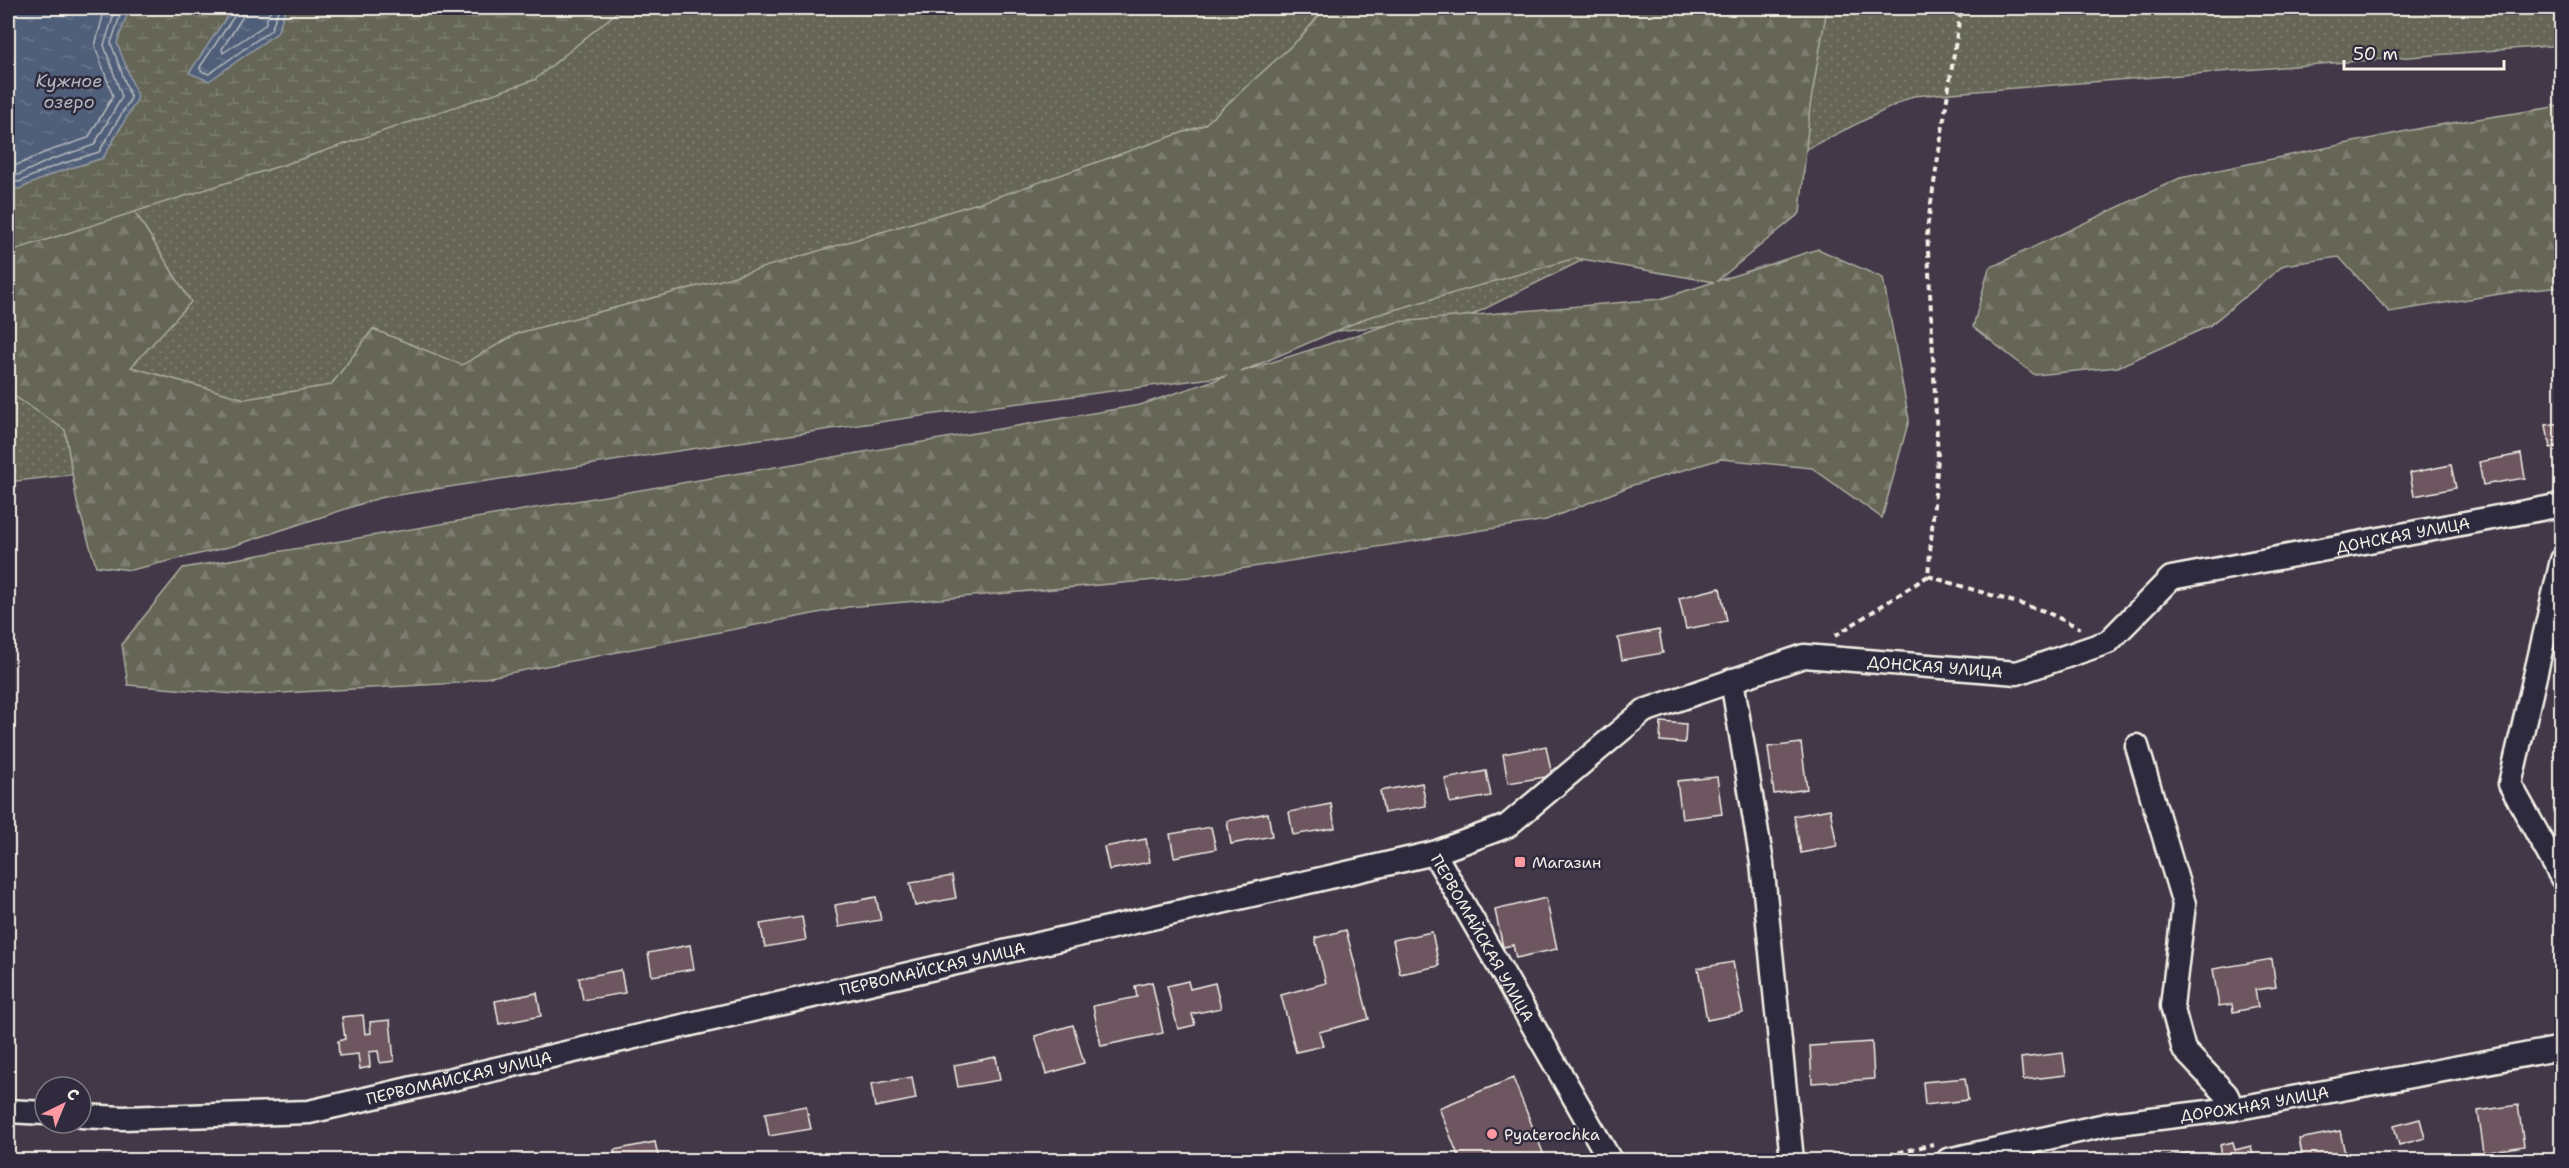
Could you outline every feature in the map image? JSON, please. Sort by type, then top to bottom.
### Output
[{"type":"street","name":"ДОНСКАЯ УЛИЦА","points":[[1434,853],[1507,826],[1644,711],[1804,656],[2017,673],[2108,642],[2171,578],[2562,505]]},
{"type":"street","points":[[2562,560],[2510,784],[2562,878]]},
{"type":"street","points":[[2537,666],[2562,621]]},
{"type":"street","points":[[1732,680],[1762,863],[1792,1161]]},
{"type":"street","points":[[2137,746],[2184,904],[2172,1006],[2184,1050],[2226,1094],[2233,1109]]},
{"type":"street","name":"ПЕРВОМАЙСКАЯ УЛИЦА","points":[[93,1117],[123,1118],[309,1112],[1434,853],[1610,1161]]},
{"type":"street","name":"ДОРОЖНАЯ УЛИЦА","points":[[1948,1161],[2110,1124],[2233,1109],[2562,1048]]},
{"type":"street","points":[[8,1111],[33,1112]]},
{"type":"path","points":[[1928,576],[1938,458],[1928,229],[1961,8]]},
{"type":"path","points":[[1833,637],[1928,576],[2044,611],[2108,642]]},
{"type":"green space","points":[[8,8],[2561,8],[2562,45],[1913,96],[1470,316],[8,482]]},
{"type":"green space","points":[[52,8],[622,8],[534,80],[286,164],[8,252],[8,58]]},
{"type":"green space","points":[[1325,8],[1827,8],[1810,106],[1800,213],[1717,281],[1818,249],[1883,278],[1909,420],[1882,518],[1812,468],[1721,459],[1633,485],[1546,520],[1190,577],[848,607],[459,683],[247,695],[128,685],[122,644],[183,568],[1140,405],[1227,376],[928,415],[657,454],[379,498],[233,546],[131,570],[96,566],[77,503],[65,430],[14,396],[8,400],[8,238],[129,202],[191,302],[131,367],[245,399],[331,385],[373,329],[462,365],[518,333],[725,279],[988,200],[1204,125],[1301,37]],"holes":[[[1576,258],[1714,282],[1660,299],[1397,322],[1241,372],[1366,318]]]},
{"type":"green space","points":[[2561,106],[2561,287],[2506,293],[2389,312],[2339,257],[2284,265],[2209,326],[2118,367],[2035,375],[1973,327],[1989,268],[2180,178],[2426,127]]},
{"type":"water","name":"Кужное озеро","points":[[8,8],[145,8],[127,15],[117,43],[138,98],[103,158],[55,173],[19,189],[8,187]]},
{"type":"water","points":[[225,8],[286,8],[277,33],[209,81],[189,73],[230,12]]},
{"type":"building","points":[[2562,423],[2562,446],[2550,448],[2546,425]]},
{"type":"building","points":[[2521,454],[2525,478],[2483,485],[2479,462]]},
{"type":"building","points":[[2451,465],[2456,488],[2414,496],[2410,473]]},
{"type":"building","points":[[1720,588],[1727,621],[1686,629],[1679,598]]},
{"type":"building","points":[[1659,630],[1663,653],[1622,660],[1618,638]]},
{"type":"building","points":[[1661,722],[1686,724],[1685,743],[1660,741]]},
{"type":"building","points":[[1801,743],[1807,789],[1774,794],[1768,747]]},
{"type":"building","points":[[1546,746],[1552,776],[1508,783],[1503,754]]},
{"type":"building","points":[[1486,771],[1491,796],[1450,803],[1445,779]]},
{"type":"building","points":[[1717,777],[1722,814],[1682,819],[1677,781]]},
{"type":"building","points":[[1422,783],[1426,806],[1384,813],[1380,791]]},
{"type":"building","points":[[1331,804],[1335,828],[1293,835],[1289,812]]},
{"type":"building","points":[[1830,809],[1837,846],[1801,853],[1794,816]]},
{"type":"building","points":[[1268,813],[1272,836],[1231,844],[1227,821]]},
{"type":"building","points":[[1211,827],[1216,849],[1174,857],[1170,834]]},
{"type":"building","points":[[1146,839],[1150,862],[1109,870],[1104,847]]},
{"type":"building","points":[[952,876],[956,898],[915,906],[910,883]]},
{"type":"building","points":[[876,897],[881,920],[839,927],[835,905]]},
{"type":"building","points":[[1546,898],[1557,949],[1516,958],[1513,945],[1503,947],[1495,910]]},
{"type":"building","points":[[802,917],[806,940],[765,947],[760,924]]},
{"type":"building","points":[[1346,930],[1369,1019],[1319,1032],[1323,1046],[1296,1052],[1281,995],[1326,983],[1315,938]]},
{"type":"building","points":[[1432,932],[1439,966],[1400,974],[1393,940]]},
{"type":"building","points":[[690,945],[694,969],[652,976],[648,953]]},
{"type":"building","points":[[2272,959],[2276,987],[2255,990],[2258,1007],[2233,1012],[2232,1004],[2219,1006],[2213,969]]},
{"type":"building","points":[[1733,962],[1743,1013],[1707,1020],[1698,968]]},
{"type":"building","points":[[621,970],[625,993],[583,1000],[579,978]]},
{"type":"building","points":[[1188,981],[1190,989],[1215,983],[1221,1008],[1192,1014],[1195,1025],[1178,1029],[1167,986]]},
{"type":"building","points":[[1152,982],[1163,1033],[1101,1046],[1093,1006],[1137,997],[1135,986]]},
{"type":"building","points":[[537,993],[541,1016],[499,1024],[495,1001]]},
{"type":"building","points":[[363,1015],[365,1034],[371,1033],[370,1022],[390,1020],[394,1061],[380,1063],[378,1051],[369,1052],[370,1067],[360,1069],[358,1054],[339,1056],[338,1041],[345,1039],[342,1017]]},
{"type":"building","points":[[1073,1025],[1084,1063],[1046,1074],[1035,1036]]},
{"type":"building","points":[[1872,1042],[1874,1079],[1812,1083],[1810,1046]]},
{"type":"building","points":[[2063,1053],[2066,1075],[2023,1080],[2021,1058]]},
{"type":"building","points":[[996,1057],[1000,1080],[958,1087],[954,1065]]},
{"type":"building","points":[[912,1077],[916,1099],[875,1107],[871,1084]]},
{"type":"building","name":"Pyaterochka","points":[[1513,1078],[1546,1160],[1460,1160],[1439,1108]]},
{"type":"building","points":[[1965,1078],[1968,1100],[1925,1105],[1923,1082]]},
{"type":"building","points":[[2518,1105],[2524,1146],[2484,1153],[2478,1111]]},
{"type":"building","points":[[806,1106],[811,1129],[769,1136],[765,1113]]},
{"type":"building","points":[[2420,1119],[2425,1138],[2399,1145],[2394,1126]]},
{"type":"building","points":[[2340,1131],[2346,1158],[2303,1160],[2299,1139]]},
{"type":"building","points":[[655,1142],[659,1160],[616,1160],[614,1150]]},
{"type":"building","points":[[2233,1142],[2235,1150],[2251,1146],[2254,1160],[2223,1160],[2220,1145]]},
{"type":"building","points":[[566,1153],[568,1160],[537,1160]]},
{"type":"building","points":[[2188,1153],[2189,1160],[2148,1160]]},
{"type":"building","points":[[522,1155],[523,1160],[503,1160]]},
{"type":"place","name":"Магазин","points":[[1520,862]]},
{"type":"place","name":"Pyaterochka","points":[[1492,1134]]}]
